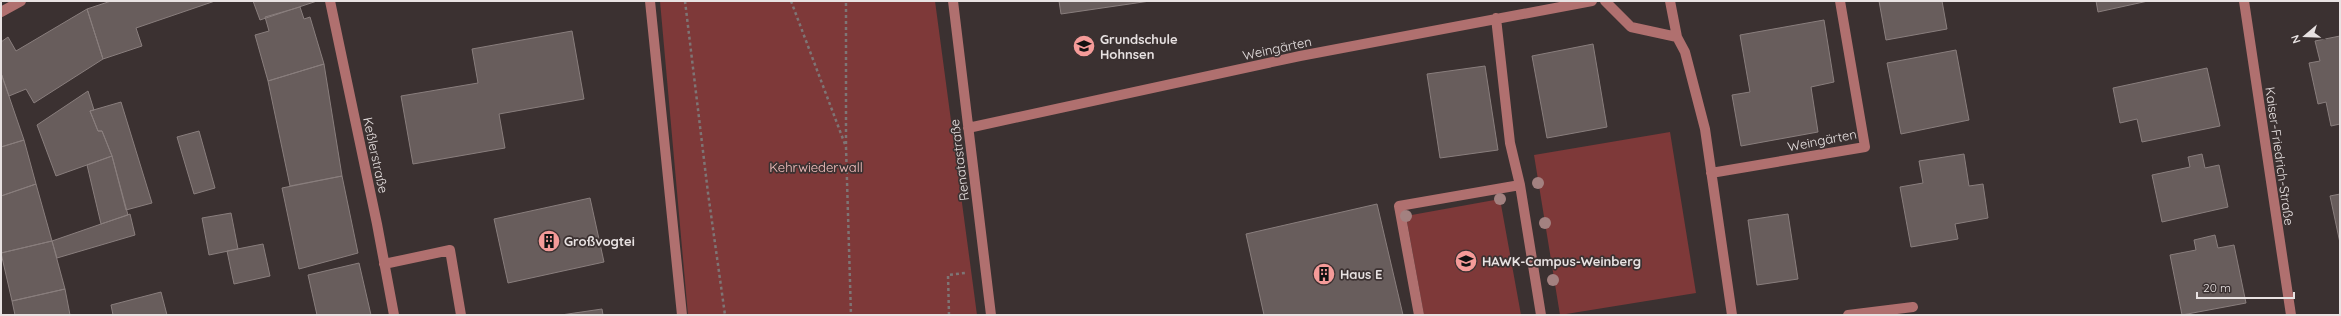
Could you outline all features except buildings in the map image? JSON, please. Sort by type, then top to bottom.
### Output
[{"type":"street","points":[[1,12],[21,1]]},
{"type":"street","name":"Keßlerstraße","points":[[330,1],[377,224],[394,315]]},
{"type":"street","points":[[650,1],[682,315]]},
{"type":"street","name":"Renatastraße","points":[[954,1],[991,315]]},
{"type":"street","name":"Weingärten","points":[[968,128],[1300,56],[1592,1]]},
{"type":"street","points":[[1605,1],[1630,27],[1677,37]]},
{"type":"street","points":[[1670,1],[1677,37],[1685,52],[1706,129],[1732,315]]},
{"type":"street","name":"Weingärten","points":[[1711,173],[1865,147],[1840,1]]},
{"type":"street","name":"Kaiser-Friedrich-Straße","points":[[2244,1],[2291,315]]},
{"type":"street","points":[[1496,18],[1510,143],[1520,185],[1541,315]]},
{"type":"street","points":[[1419,315],[1399,206],[1520,185]]},
{"type":"street","points":[[384,264],[450,250],[460,315]]},
{"type":"street","points":[[1848,315],[1913,307]]},
{"type":"path","points":[[685,1],[708,193],[725,315]]},
{"type":"path","points":[[790,1],[846,147]]},
{"type":"path","points":[[846,1],[846,147],[851,315]]},
{"type":"path","points":[[949,315],[948,275],[985,271]]},
{"type":"green space","name":"Kehrwiederwall","points":[[660,1],[935,1],[977,315],[688,315]]},
{"type":"green space","points":[[1670,132],[1696,293],[1560,315],[1534,155]]},
{"type":"green space","points":[[1500,199],[1521,315],[1424,315],[1406,216]]},
{"type":"place","name":"Grundschule Hohnsen","points":[[1084,46]]},
{"type":"place","name":"Großvogtei","points":[[549,241]]},
{"type":"place","name":"HAWK-Campus-Weinberg","points":[[1466,261]]},
{"type":"place","name":"Haus E","points":[[1324,274]]}]
